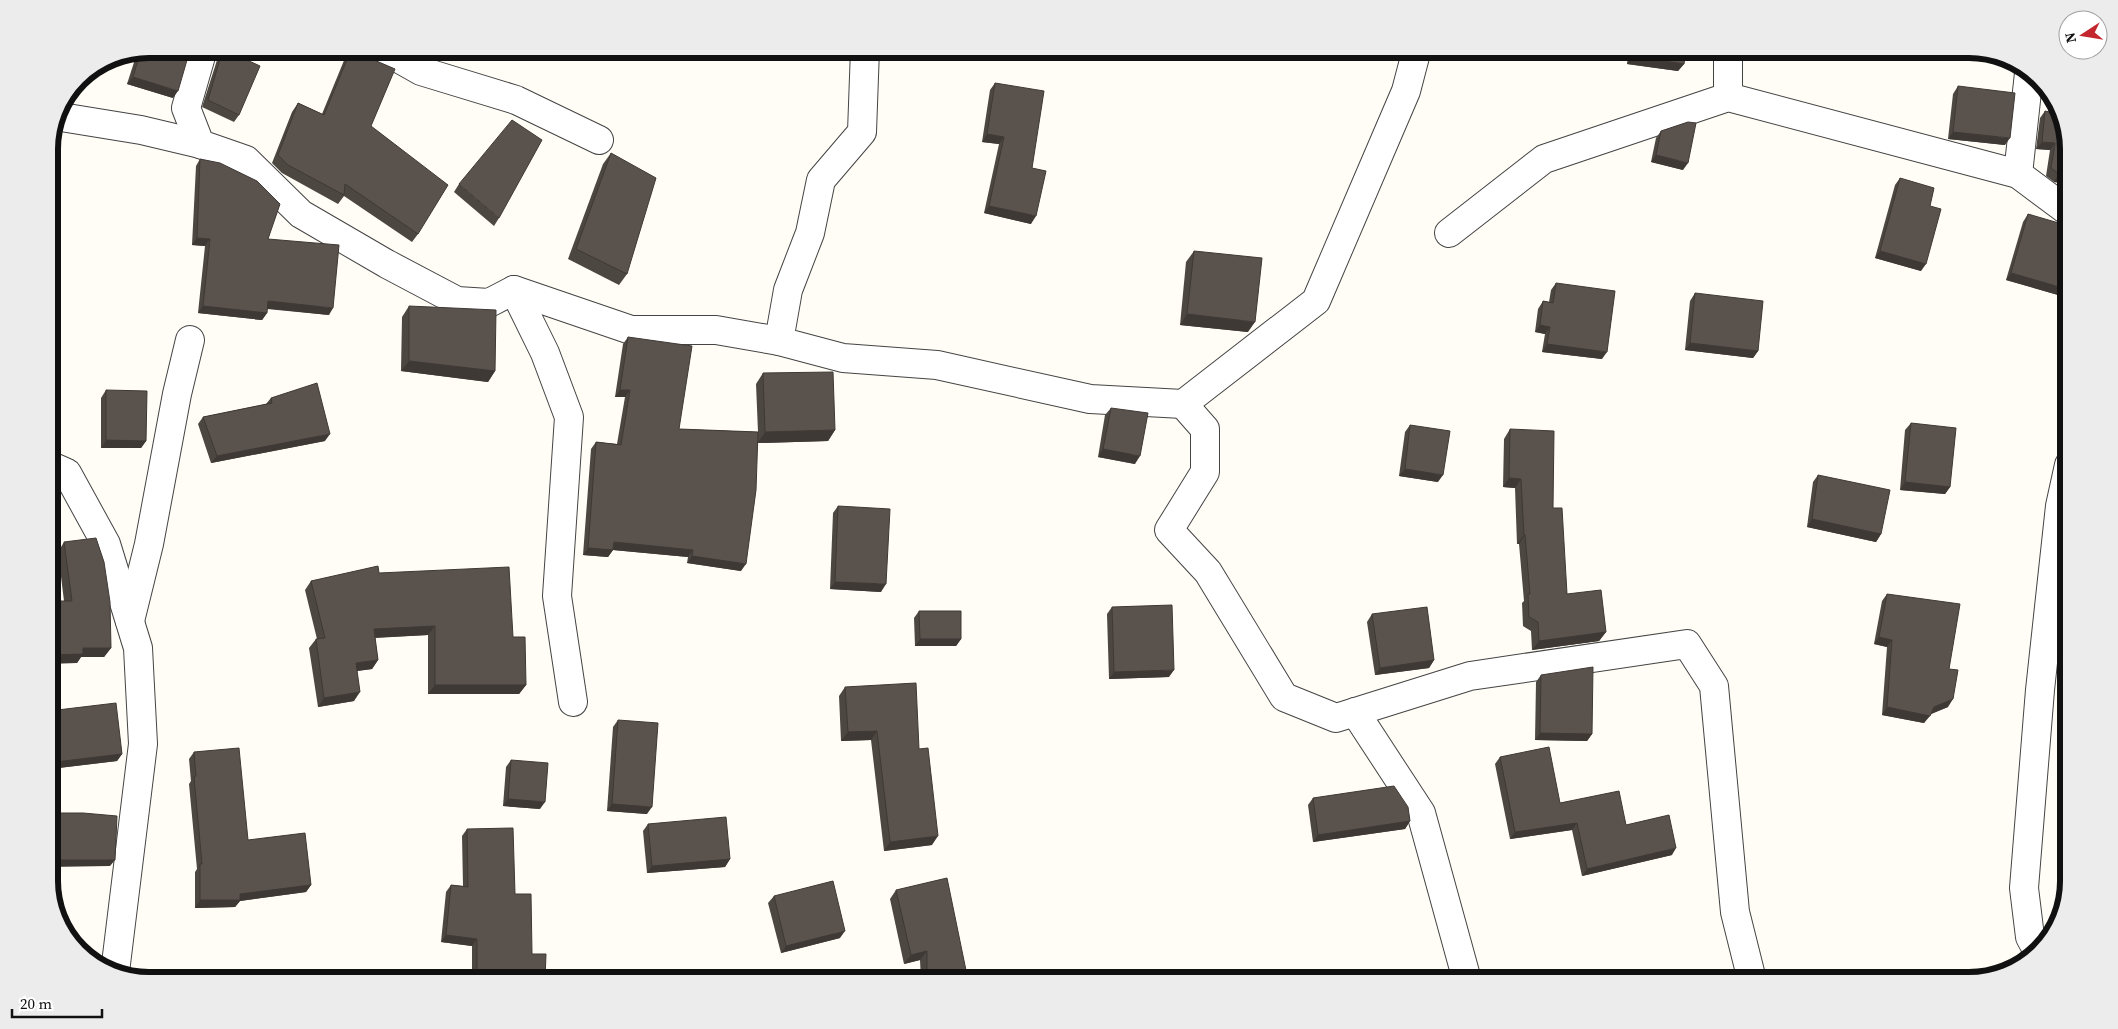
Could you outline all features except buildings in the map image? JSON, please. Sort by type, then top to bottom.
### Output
[{"type":"street","points":[[200,58],[186,108],[200,144]]},
{"type":"street","points":[[398,58],[421,71],[516,100],[599,140]]},
{"type":"street","points":[[779,341],[788,290],[810,233],[821,180],[862,132],[865,58]]},
{"type":"street","points":[[63,117],[141,130],[200,144],[246,160],[301,214],[387,264],[457,301],[489,303],[514,290],[631,330],[716,330],[779,341],[843,358],[937,365],[1090,399],[1183,404],[1316,301],[1406,91],[1415,58]]},
{"type":"street","points":[[1728,58],[1728,97]]},
{"type":"street","points":[[2018,174],[2028,79]]},
{"type":"street","points":[[1449,233],[1544,159],[1728,97],[2018,174],[2060,205]]},
{"type":"street","points":[[514,290],[544,353],[569,417],[557,596],[573,702]]},
{"type":"street","points":[[130,620],[148,544],[176,394],[190,340]]},
{"type":"street","points":[[1183,404],[1205,429],[1205,472],[1170,530],[1208,572],[1284,697],[1336,718],[1470,676],[1686,644],[1714,686],[1736,912],[1750,972]]},
{"type":"street","points":[[58,469],[66,473],[106,544],[138,648],[143,744],[116,966]]},
{"type":"street","points":[[2034,945],[2030,937],[2024,888],[2040,690],[2060,515]]},
{"type":"street","points":[[1355,712],[1421,813],[1465,972]]}]
